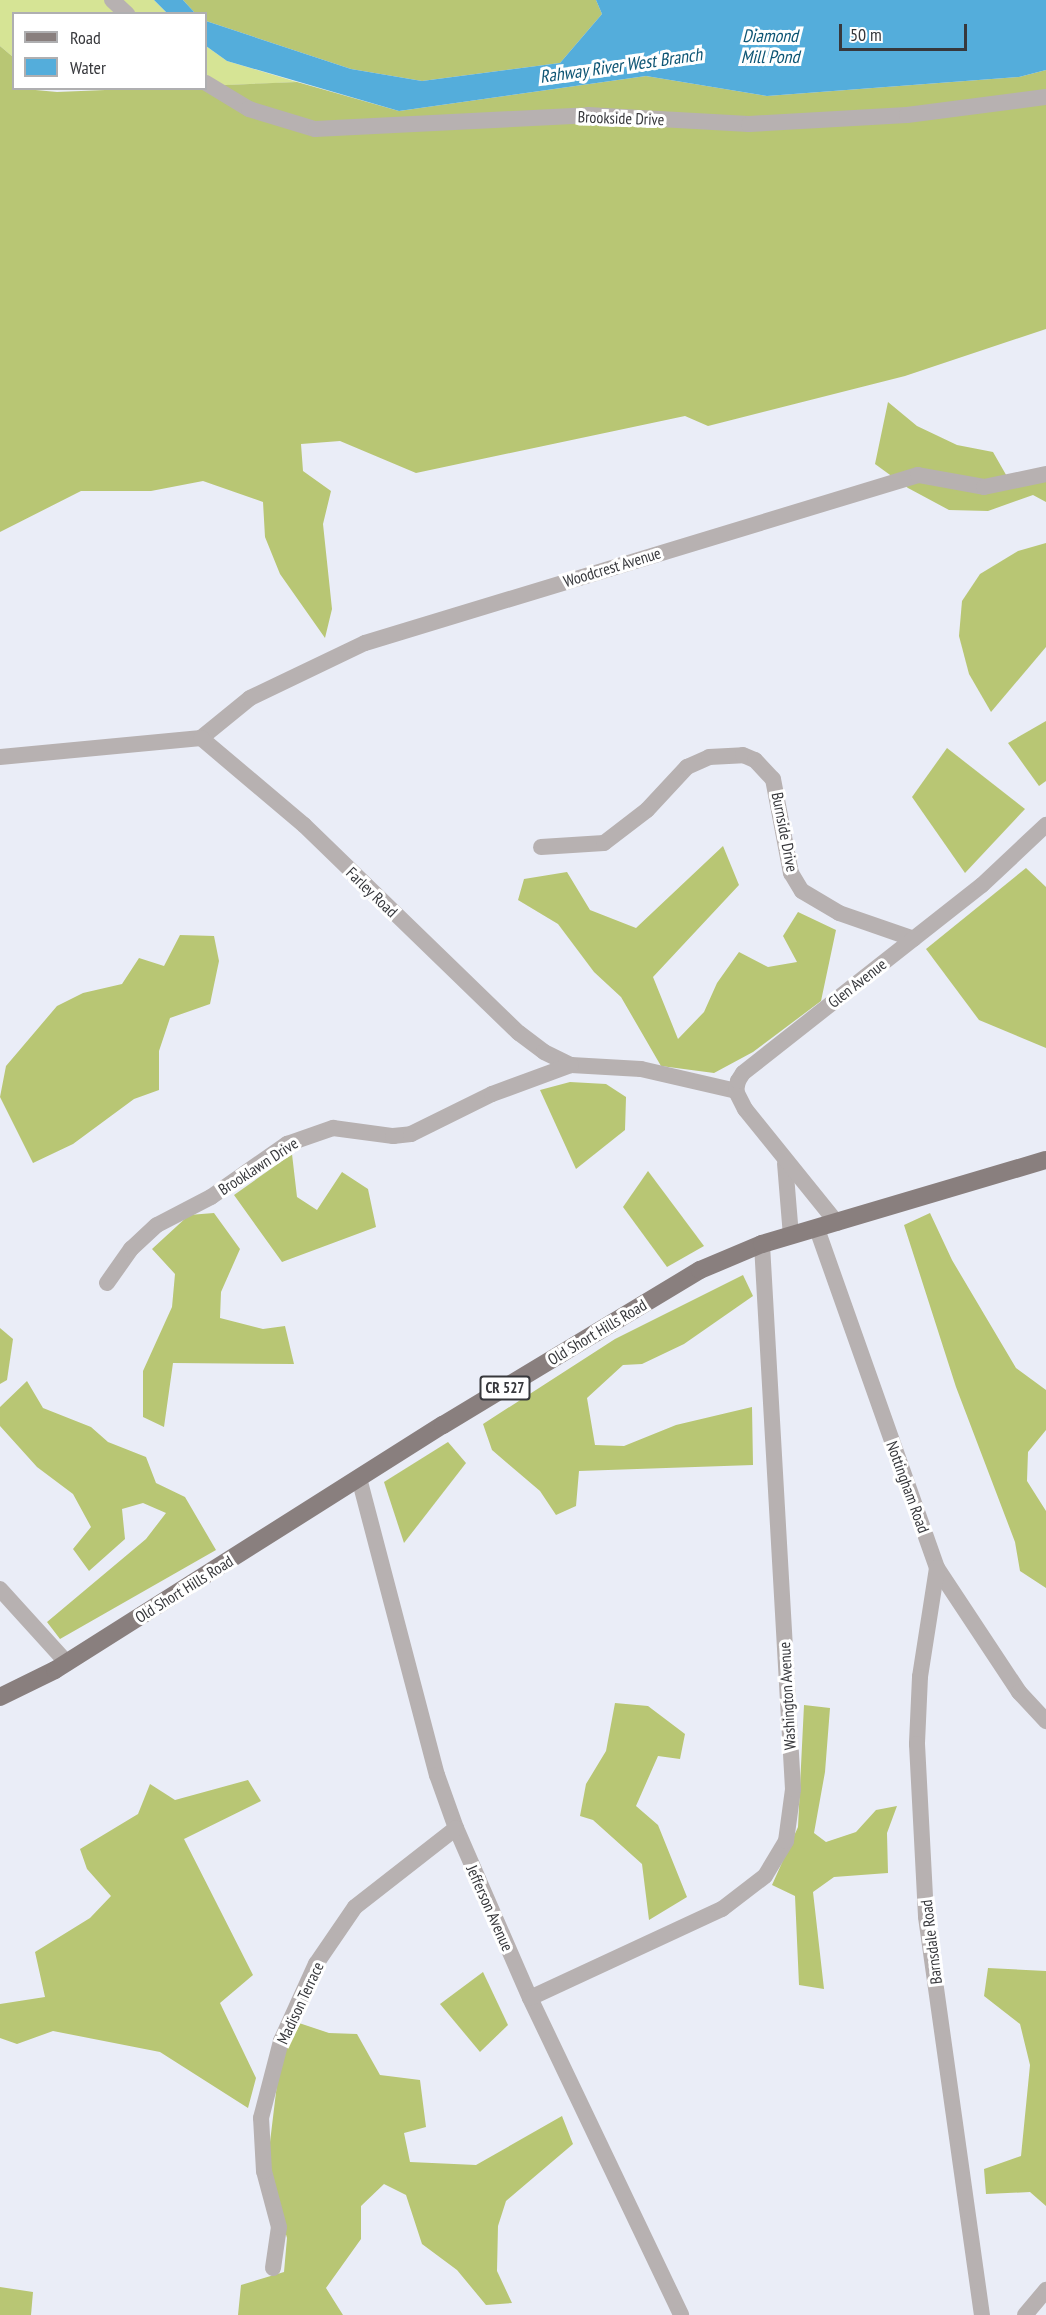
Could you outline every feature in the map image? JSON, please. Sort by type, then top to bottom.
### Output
[{"type":"main road","name":"Old Short Hills Road","points":[[0,1697],[67,1662],[359,1478],[700,1270],[762,1244],[1046,1160]]},
{"type":"street","points":[[112,0],[125,12]]},
{"type":"street","name":"Brookside Drive","points":[[207,84],[249,109],[315,129],[588,115],[749,124],[907,115],[1046,97]]},
{"type":"street","name":"Woodcrest Avenue","points":[[201,738],[250,698],[365,643],[918,475],[984,487],[1046,474]]},
{"type":"street","points":[[0,757],[201,738]]},
{"type":"street","name":"Farley Road","points":[[201,738],[304,825],[519,1033],[544,1052],[571,1065],[641,1069],[736,1091]]},
{"type":"street","name":"Burnside Drive","points":[[541,847],[604,843],[647,810],[687,767],[710,757],[743,755],[755,760],[773,779],[791,873],[802,891],[839,913],[914,939]]},
{"type":"street","name":"Glen Avenue","points":[[736,1091],[743,1073],[982,885],[1046,825]]},
{"type":"street","name":"Brooklawn Drive","points":[[107,1283],[131,1249],[157,1226],[211,1197],[287,1144],[333,1128],[393,1136],[411,1134],[492,1094],[571,1065]]},
{"type":"street","points":[[736,1091],[745,1109],[784,1156],[810,1194],[837,1223]]},
{"type":"street","points":[[784,1156],[791,1236]]},
{"type":"street","name":"Nottingham Road","points":[[817,1229],[937,1568],[1019,1692],[1046,1721]]},
{"type":"street","name":"Washington Avenue","points":[[530,1998],[722,1909],[765,1876],[786,1841],[793,1789],[762,1244]]},
{"type":"street","name":"Jefferson Avenue","points":[[359,1478],[437,1775],[456,1828],[530,1998],[681,2315]]},
{"type":"street","name":"Barnsdale Road","points":[[937,1568],[920,1677],[918,1744],[926,1917],[982,2315]]},
{"type":"street","points":[[0,1589],[67,1662]]},
{"type":"street","name":"Madison Terrace","points":[[273,2268],[279,2227],[264,2170],[261,2118],[281,2041],[316,1964],[355,1907],[456,1828]]},
{"type":"street","points":[[1024,2315],[1046,2290]]},
{"type":"green space","points":[[0,0],[154,0],[166,12],[12,12],[12,56],[0,46]]},
{"type":"green space","points":[[183,0],[596,0],[602,14],[560,63],[422,81],[351,69],[207,21],[207,12],[194,12]]},
{"type":"green space","points":[[0,46],[12,56],[12,90],[57,92],[207,90],[207,86],[297,82],[399,111],[646,76],[767,96],[1019,77],[1046,70],[1046,329],[905,376],[708,426],[685,416],[416,473],[340,441],[301,444],[303,471],[331,491],[323,524],[332,609],[325,638],[280,574],[265,537],[263,502],[203,481],[151,491],[81,491],[0,532]]},
{"type":"green space","points":[[207,47],[227,61],[297,82],[207,86]]},
{"type":"green space","points":[[888,402],[917,426],[957,445],[993,452],[1013,487],[1046,480],[1046,502],[1033,495],[988,511],[949,510],[908,488],[875,464]]},
{"type":"green space","points":[[1046,543],[1046,647],[991,712],[969,674],[959,636],[962,601],[980,574],[1018,551]]},
{"type":"green space","points":[[1046,721],[1046,781],[1039,786],[1008,743]]},
{"type":"green space","points":[[947,748],[1025,809],[965,873],[912,797]]},
{"type":"green space","points":[[723,846],[739,885],[653,977],[678,1039],[704,1012],[717,983],[739,952],[768,967],[797,962],[783,936],[798,912],[836,930],[821,1001],[753,1052],[714,1073],[661,1066],[621,997],[594,972],[558,924],[518,900],[524,879],[567,872],[590,910],[636,928]]},
{"type":"green space","points":[[1026,868],[1046,887],[1046,1048],[979,1020],[926,949]]},
{"type":"green space","points":[[180,935],[214,936],[219,961],[210,1004],[170,1018],[159,1051],[159,1090],[134,1099],[73,1144],[33,1163],[0,1097],[6,1066],[57,1006],[83,993],[122,984],[139,958],[164,966]]},
{"type":"green space","points":[[570,1082],[606,1084],[626,1097],[625,1130],[576,1169],[540,1090]]},
{"type":"green space","points":[[292,1154],[297,1197],[317,1210],[342,1172],[368,1189],[376,1227],[282,1262],[234,1195]]},
{"type":"green space","points":[[648,1171],[704,1246],[667,1267],[623,1207]]},
{"type":"green space","points":[[214,1213],[240,1249],[221,1292],[220,1318],[263,1329],[285,1326],[294,1364],[173,1363],[164,1427],[143,1417],[143,1371],[172,1307],[175,1274],[152,1249],[189,1215]]},
{"type":"green space","points":[[930,1213],[952,1260],[1016,1368],[1046,1390],[1046,1430],[1028,1452],[1027,1481],[1046,1511],[1046,1588],[1020,1571],[1015,1542],[956,1387],[904,1225]]},
{"type":"green space","points":[[743,1275],[753,1296],[684,1344],[642,1364],[623,1365],[587,1398],[595,1445],[624,1446],[676,1425],[752,1407],[753,1465],[579,1471],[576,1506],[556,1515],[540,1491],[492,1450],[483,1424],[615,1339]]},
{"type":"green space","points":[[0,1328],[13,1339],[7,1380],[0,1384]]},
{"type":"green space","points":[[27,1381],[43,1408],[91,1427],[108,1442],[146,1457],[156,1483],[185,1497],[216,1550],[60,1639],[47,1622],[146,1539],[166,1513],[143,1503],[122,1509],[125,1539],[89,1571],[73,1549],[91,1527],[73,1494],[37,1467],[0,1426],[0,1407]]},
{"type":"green space","points":[[448,1442],[466,1463],[404,1543],[384,1482]]},
{"type":"green space","points":[[615,1703],[648,1706],[685,1734],[680,1759],[658,1756],[636,1806],[658,1825],[687,1897],[649,1920],[642,1864],[593,1820],[580,1816],[586,1784],[606,1751]]},
{"type":"green space","points":[[804,1705],[830,1708],[825,1772],[814,1833],[826,1842],[856,1832],[876,1810],[897,1806],[887,1833],[888,1873],[834,1877],[813,1892],[824,1989],[799,1985],[795,1896],[772,1885],[798,1827]]},
{"type":"green space","points":[[248,1780],[261,1801],[184,1839],[253,1975],[220,2003],[256,2078],[248,2108],[160,2052],[53,2031],[17,2044],[0,2038],[0,2004],[45,1997],[35,1952],[90,1918],[111,1896],[87,1869],[80,1849],[138,1814],[150,1784],[175,1800]]},
{"type":"green space","points":[[988,1968],[1046,1971],[1046,2206],[1030,2192],[986,2194],[984,2169],[1021,2156],[1030,2065],[1020,2024],[984,1996]]},
{"type":"green space","points":[[483,1972],[508,2025],[480,2052],[440,2004]]},
{"type":"green space","points":[[293,2021],[329,2033],[357,2034],[380,2075],[420,2080],[426,2127],[404,2133],[410,2162],[476,2165],[562,2116],[573,2144],[506,2201],[498,2226],[497,2271],[512,2303],[486,2305],[457,2270],[422,2244],[406,2195],[384,2184],[361,2206],[361,2239],[326,2288],[343,2315],[238,2315],[241,2285],[284,2272],[287,2238],[267,2167],[277,2084]]},
{"type":"green space","points":[[0,2287],[33,2292],[31,2315],[0,2315]]},
{"type":"water","points":[[154,0],[183,0],[194,12],[166,12]]},
{"type":"water","name":"Diamond Mill Pond","points":[[596,0],[1046,0],[1046,70],[1019,77],[767,96],[646,76],[399,111],[227,61],[207,47],[207,21],[351,69],[422,81],[560,63],[602,14]]},
{"type":"water label","name":"Rahway River West Branch","points":[[621,66]]}]
